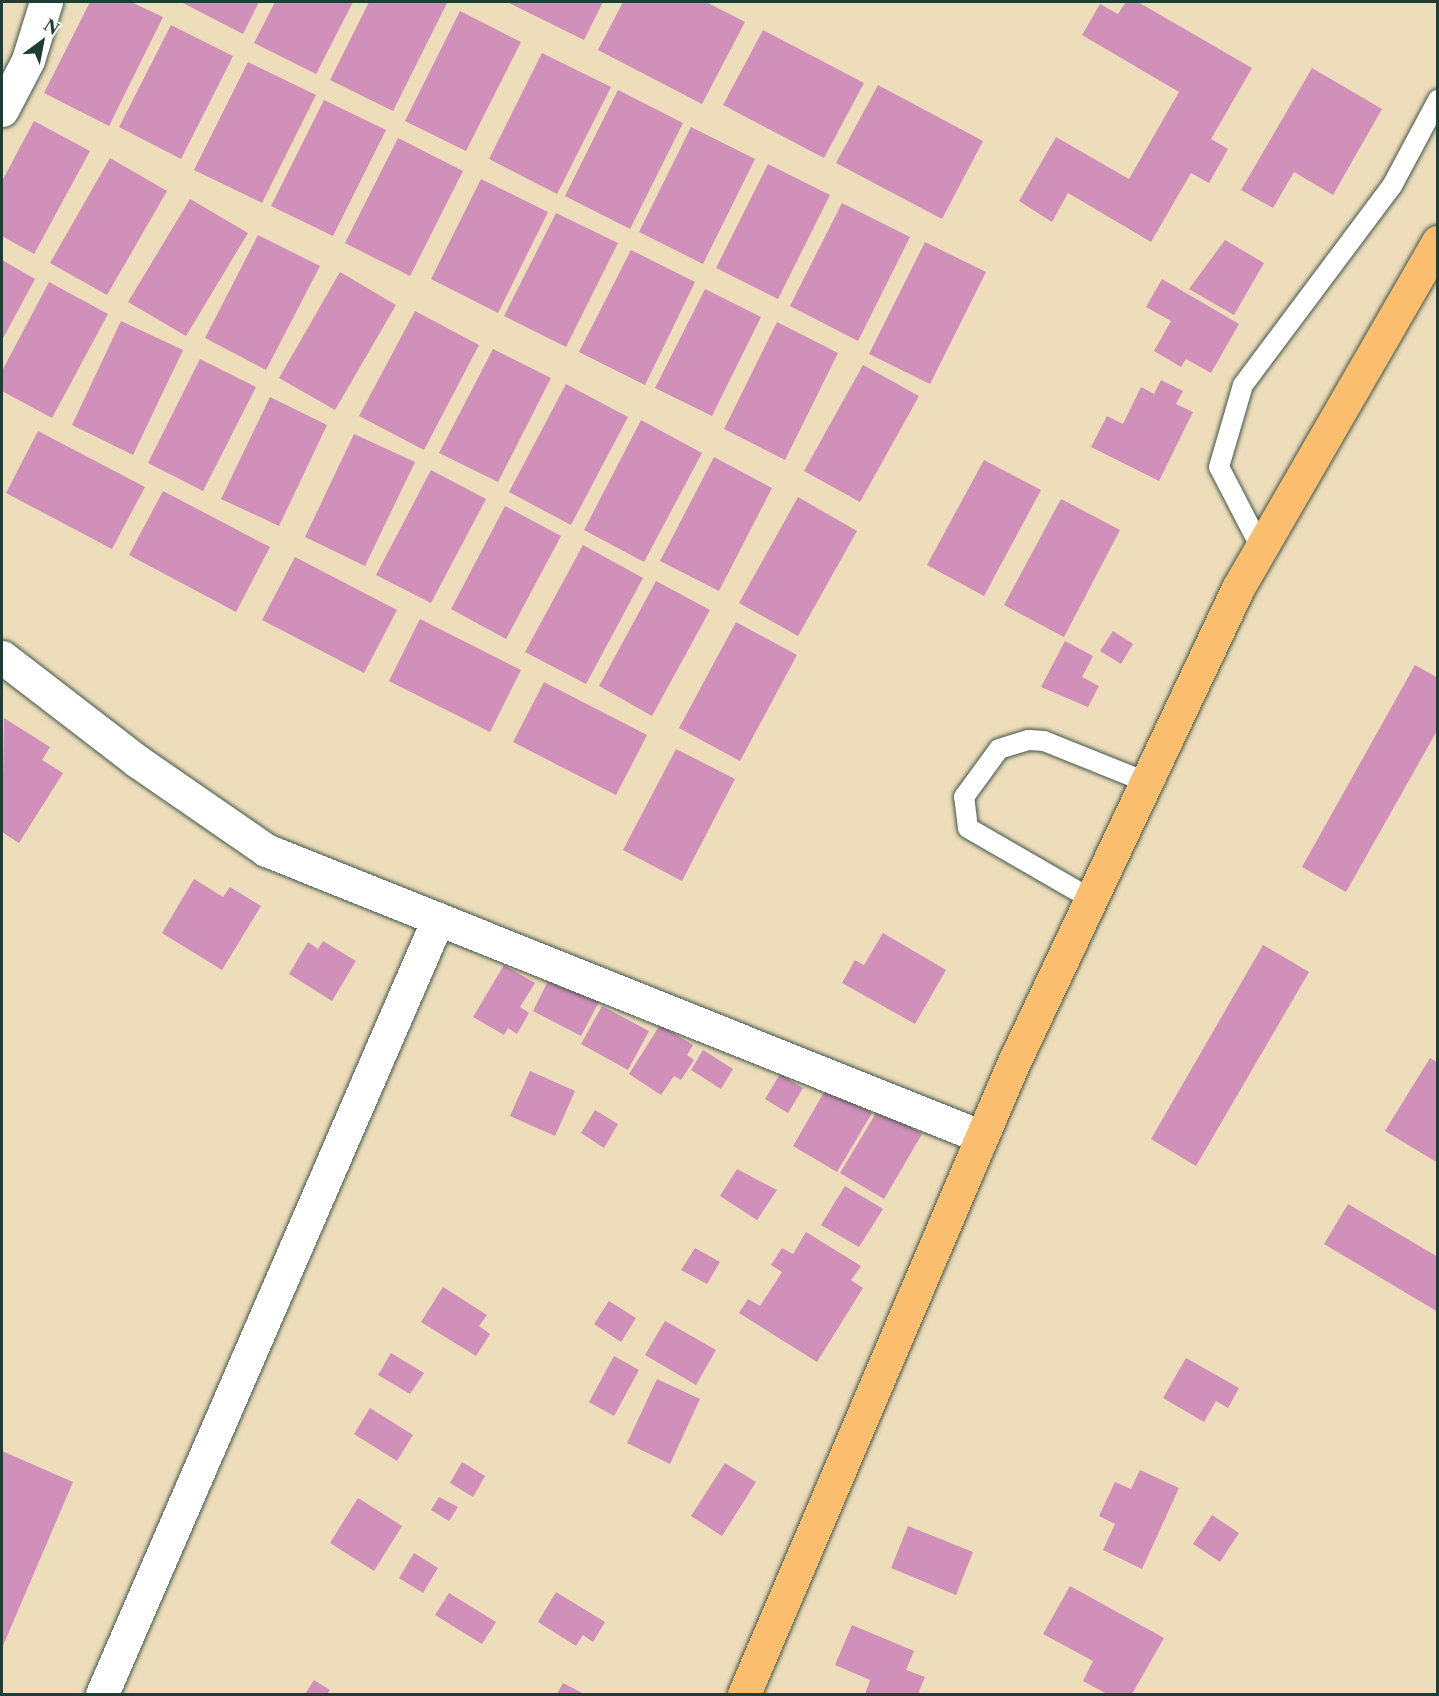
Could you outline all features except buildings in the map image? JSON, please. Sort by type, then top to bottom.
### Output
[{"type":"highway","points":[[744,1695],[982,1137],[1146,782],[1261,548],[1437,242]]},
{"type":"street","points":[[2,110],[28,60],[46,2]]},
{"type":"street","points":[[2,657],[137,761],[266,850],[982,1137]]},
{"type":"street","points":[[102,1695],[438,919]]},
{"type":"lane","points":[[1261,548],[1219,467],[1243,385],[1392,186],[1437,100]]},
{"type":"lane","points":[[1091,899],[968,828],[964,797],[999,748],[1029,740],[1044,741],[1146,782]]}]
